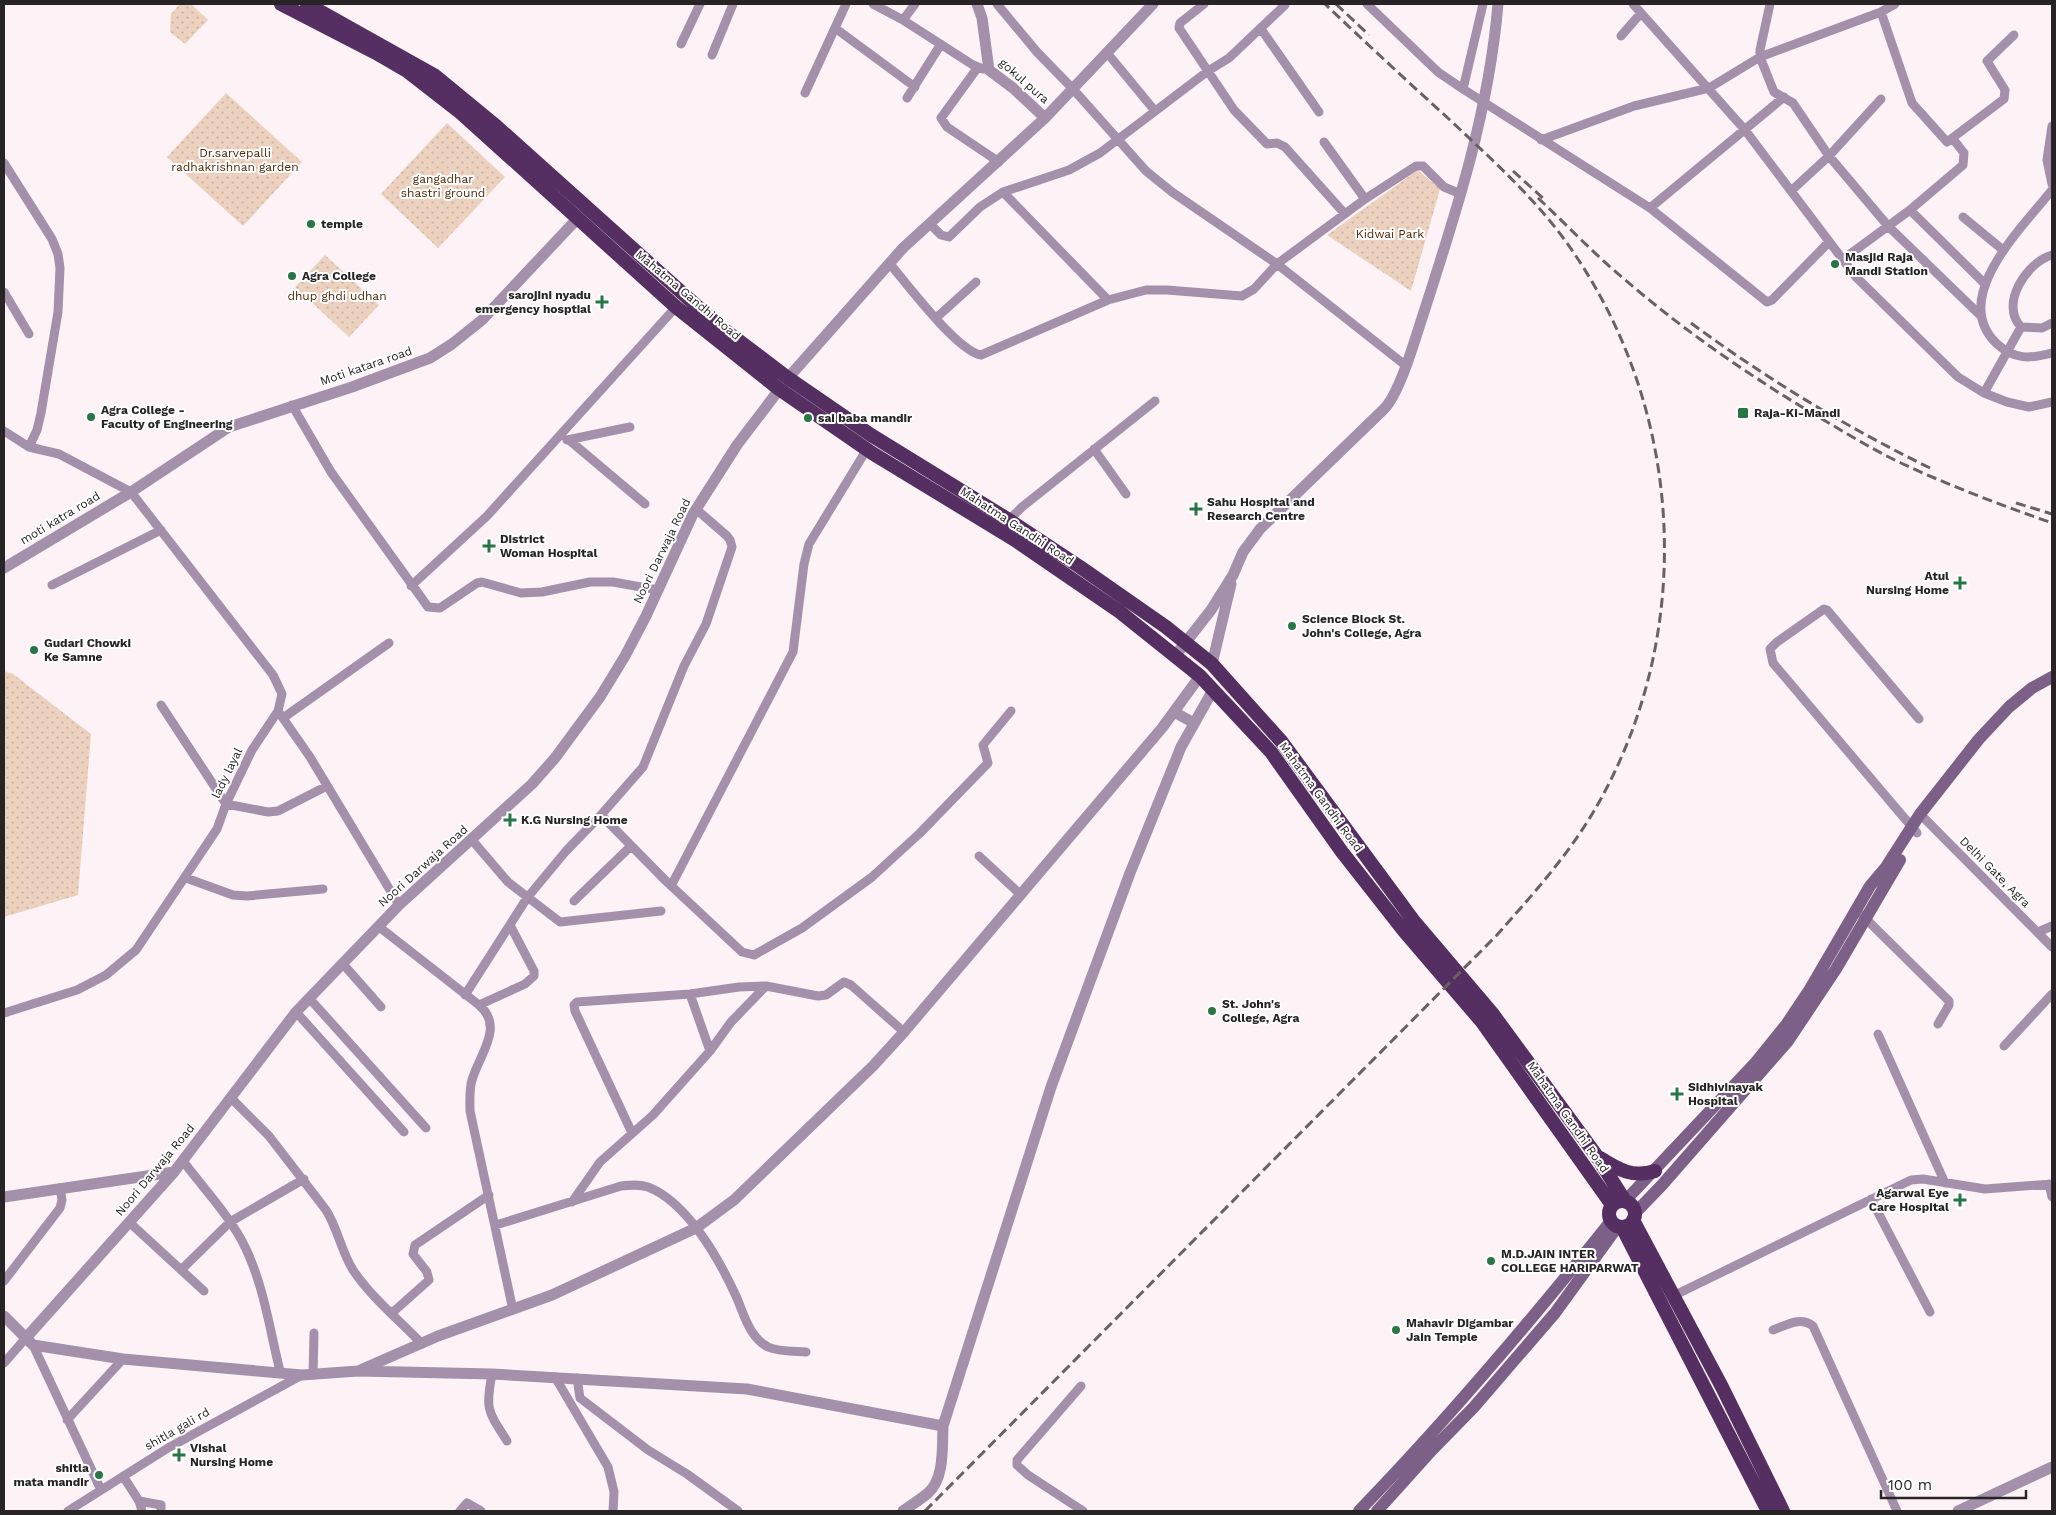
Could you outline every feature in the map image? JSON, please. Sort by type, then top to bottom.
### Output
[{"type":"highway","name":"Mahatma Gandhi Road","points":[[281,4],[306,6],[434,75],[496,126],[718,325],[788,378],[871,435],[1009,520],[1186,642],[1212,664],[1281,741],[1408,926]]},
{"type":"highway","name":"Mahatma Gandhi Road","points":[[306,6],[429,88],[461,113],[676,307],[779,389],[867,449],[1015,540],[1120,612],[1200,676],[1271,752],[1342,852],[1487,1018],[1596,1155],[1619,1203]]},
{"type":"highway","name":"Mahatma Gandhi Road","points":[[1487,1018],[1619,1203]]},
{"type":"highway","points":[[1596,1155],[1623,1172],[1643,1174],[1655,1171]]},
{"type":"highway","points":[[1768,1511],[1624,1221],[1631,1204],[1619,1203],[1609,1212],[1624,1221],[1673,1296],[1722,1387],[1783,1511]]},
{"type":"main road","points":[[1619,1203],[1655,1171],[1750,1076],[1788,1041],[1860,914],[1925,812],[1979,739],[2009,707],[2032,688],[2052,677]]},
{"type":"main road","points":[[1358,1511],[1391,1478],[1531,1320],[1624,1221],[1662,1185],[1750,1076]]},
{"type":"main road","points":[[1377,1511],[1432,1450],[1474,1408],[1555,1313],[1624,1221]]},
{"type":"street","points":[[681,44],[700,4]]},
{"type":"street","points":[[712,56],[733,4]]},
{"type":"street","points":[[805,93],[846,4]]},
{"type":"street","points":[[873,4],[983,69],[941,118],[947,127],[999,162]]},
{"type":"street","points":[[903,20],[915,4]]},
{"type":"street","name":"gokul pura","points":[[977,4],[982,18],[983,69],[1013,88],[1045,118]]},
{"type":"street","points":[[997,4],[1037,52],[1074,89],[1158,182],[1277,264],[1405,365]]},
{"type":"street","name":"Noori Darwaja Road","points":[[29,1342],[129,1222],[183,1161],[296,1012],[399,905],[532,784],[575,732],[625,656],[696,510],[736,445],[788,378],[903,248],[1045,118],[1108,54],[1153,4]]},
{"type":"street","points":[[1204,4],[1179,25],[1234,110],[1267,144],[1279,143],[1285,147],[1345,214]]},
{"type":"street","points":[[1462,89],[1483,4]]},
{"type":"street","points":[[1175,656],[1202,624],[1233,575],[1243,552],[1260,529],[1388,405],[1405,365],[1469,170],[1487,91],[1498,4]]},
{"type":"street","points":[[1633,4],[1745,130],[1856,277],[1958,377],[1984,394],[2029,407],[2052,402]]},
{"type":"street","points":[[1770,4],[1761,40],[1760,57],[1774,92],[1793,103],[1829,156],[1888,226],[1981,316]]},
{"type":"street","points":[[930,224],[942,235],[949,237],[980,207],[1004,192],[1087,162],[1119,140],[1208,70],[1229,58],[1285,5]]},
{"type":"street","points":[[1373,6],[1438,72],[1541,140],[1650,208],[1767,302],[1772,300],[1829,242]]},
{"type":"street","points":[[1541,140],[1634,106],[1709,88],[1760,57],[1887,7],[1912,103],[1944,140],[1949,142],[2004,99],[2006,90],[1987,61],[2014,35]]},
{"type":"street","points":[[1621,36],[1641,13]]},
{"type":"street","points":[[834,28],[915,87]]},
{"type":"street","points":[[1261,28],[1319,112]]},
{"type":"street","points":[[908,98],[941,44]]},
{"type":"street","points":[[1108,54],[1155,111]]},
{"type":"street","points":[[1650,208],[1784,97]]},
{"type":"street","points":[[1791,191],[1829,156],[1881,99]]},
{"type":"street","points":[[2052,126],[2050,160],[2052,184]]},
{"type":"street","points":[[1842,260],[1910,210],[1965,162],[1964,152],[1954,139]]},
{"type":"street","points":[[1324,142],[1365,199]]},
{"type":"street","points":[[4,163],[52,239],[58,254],[60,268],[58,312],[41,413],[37,430],[28,447]]},
{"type":"street","points":[[890,264],[936,318],[969,352],[981,355],[1108,300],[1146,290],[1242,296],[1254,290],[1277,264],[1365,199],[1419,165],[1423,166],[1444,187],[1461,194]]},
{"type":"street","points":[[2052,190],[2004,250],[1985,284],[1981,299],[1983,328],[2007,352],[2026,359],[2052,353]]},
{"type":"street","points":[[1004,192],[1108,300]]},
{"type":"street","points":[[1910,210],[1985,284]]},
{"type":"street","points":[[1963,218],[2004,250]]},
{"type":"street","name":"Moti katara road","points":[[131,492],[222,430],[292,405],[352,387],[430,358],[452,344],[482,320],[577,219]]},
{"type":"street","points":[[2021,327],[2013,315],[2014,299],[2032,265],[2052,254]]},
{"type":"street","points":[[936,318],[976,282]]},
{"type":"street","points":[[4,292],[30,334]]},
{"type":"street","points":[[411,586],[487,516],[531,466],[560,438],[676,307]]},
{"type":"street","points":[[2021,327],[2042,328],[2052,323]]},
{"type":"street","points":[[1984,394],[2021,327]]},
{"type":"street","points":[[1009,520],[1155,401]]},
{"type":"street","points":[[292,405],[331,472],[411,586],[428,607],[440,608],[477,583],[482,582],[521,593],[542,592],[590,582],[613,582],[658,590]]},
{"type":"street","points":[[560,438],[570,440],[630,427]]},
{"type":"street","points":[[4,431],[28,447],[59,454],[131,492],[273,675],[282,694],[280,714],[327,786],[399,905]]},
{"type":"street","points":[[570,440],[645,504]]},
{"type":"street","points":[[671,886],[793,652],[804,564],[809,544],[867,449]]},
{"type":"street","points":[[1094,450],[1126,494]]},
{"type":"street","name":"moti katra road","points":[[4,568],[131,492]]},
{"type":"street","points":[[465,995],[527,898],[566,851],[632,781],[650,753],[684,666],[706,624],[732,546],[727,536],[696,510]]},
{"type":"street","points":[[52,585],[161,530]]},
{"type":"street","points":[[1212,664],[1233,575]]},
{"type":"street","points":[[1914,830],[1773,663],[1770,649],[1824,609],[1827,610],[1919,719]]},
{"type":"street","points":[[280,714],[389,644]]},
{"type":"street","points":[[358,1371],[422,1344],[552,1295],[696,1228],[734,1200],[873,1066],[904,1032],[1174,712],[1200,676]]},
{"type":"street","points":[[903,1511],[930,1492],[936,1481],[941,1466],[943,1426],[1052,1088],[1130,873],[1181,747],[1213,690]]},
{"type":"street","points":[[160,705],[226,804],[268,812],[278,811],[327,786]]},
{"type":"street","points":[[601,815],[671,886],[742,952],[754,955],[802,928],[872,878],[927,827],[988,763],[983,745],[1011,711]]},
{"type":"street","points":[[1174,712],[1194,723]]},
{"type":"street","name":"lady layal","points":[[4,1012],[77,990],[120,965],[136,950],[217,829],[226,804],[255,744],[280,714]]},
{"type":"street","name":"Delhi Gate, Agra","points":[[1925,812],[2052,948]]},
{"type":"street","points":[[472,840],[508,882],[560,922],[660,911]]},
{"type":"street","points":[[574,901],[631,846]]},
{"type":"street","points":[[979,856],[1021,895]]},
{"type":"street","points":[[186,878],[233,895],[247,896],[323,888]]},
{"type":"street","points":[[1860,914],[1949,1001],[1949,1005],[1938,1024]]},
{"type":"street","points":[[479,1005],[525,984],[534,976],[534,971],[510,925]]},
{"type":"street","points":[[378,926],[485,1010],[492,1028],[472,1079],[470,1111],[514,1310]]},
{"type":"street","points":[[2038,932],[2052,926]]},
{"type":"street","points":[[343,964],[381,1007]]},
{"type":"street","points":[[632,1134],[575,1011],[574,1005],[577,1002],[690,994],[739,987],[766,986],[818,996],[826,995],[840,983],[847,982],[904,1032]]},
{"type":"street","points":[[572,1202],[600,1162],[653,1115],[710,1052],[731,1022],[766,986]]},
{"type":"street","points":[[690,994],[710,1052]]},
{"type":"street","points":[[2004,1046],[2052,994]]},
{"type":"street","points":[[309,998],[426,1128]]},
{"type":"street","points":[[296,1012],[404,1132]]},
{"type":"street","points":[[1878,1034],[1945,1183]]},
{"type":"street","points":[[231,1098],[269,1136],[304,1179],[334,1223],[354,1272],[422,1344]]},
{"type":"street","points":[[183,1161],[230,1222],[246,1248],[280,1372]]},
{"type":"street","points":[[4,1197],[174,1172]]},
{"type":"street","points":[[181,1270],[230,1222],[304,1179]]},
{"type":"street","points":[[1673,1296],[1911,1180],[1923,1179],[1985,1189],[2050,1184],[2052,1197]]},
{"type":"street","points":[[496,1225],[621,1186],[635,1184],[648,1187],[663,1196],[696,1228],[724,1273],[747,1324],[760,1340],[776,1349],[806,1352]]},
{"type":"street","points":[[4,1281],[60,1208],[62,1200],[60,1188]]},
{"type":"street","points":[[392,1313],[429,1280],[427,1272],[413,1254],[415,1245],[489,1196]]},
{"type":"street","points":[[1871,1199],[1930,1312]]},
{"type":"street","points":[[129,1222],[204,1291]]},
{"type":"street","points":[[4,1316],[29,1342],[101,1490]]},
{"type":"street","points":[[1773,1330],[1799,1320],[1806,1321],[1813,1326],[1897,1511]]},
{"type":"street","points":[[308,1375],[314,1333]]},
{"type":"street","points":[[29,1342],[123,1359],[308,1375],[358,1371],[492,1374],[747,1389],[943,1426]]},
{"type":"street","points":[[4,1363],[29,1342]]},
{"type":"street","points":[[67,1420],[123,1359]]},
{"type":"street","points":[[492,1374],[487,1400],[488,1409],[507,1441]]},
{"type":"street","name":"shitla gali rd","points":[[68,1511],[168,1448],[308,1375]]},
{"type":"street","points":[[555,1377],[608,1467],[614,1492],[614,1511]]},
{"type":"street","points":[[577,1378],[580,1398],[648,1450],[687,1474],[738,1511]]},
{"type":"street","points":[[1081,1386],[1016,1460],[1017,1465],[1028,1475],[1083,1511]]},
{"type":"street","points":[[1958,1511],[2052,1467]]},
{"type":"street","points":[[123,1476],[139,1501],[142,1511]]},
{"type":"street","points":[[139,1501],[160,1505],[161,1511]]},
{"type":"street","points":[[460,1511],[467,1502],[481,1511]]},
{"type":"green space","points":[[180,4],[191,4],[208,20],[185,44],[170,32],[171,14]]},
{"type":"green space","name":"Dr.sarvepalli radhakrishnan garden","points":[[226,93],[302,162],[243,226],[167,157]]},
{"type":"green space","name":"gangadhar shastri ground","points":[[447,123],[505,177],[438,248],[381,194]]},
{"type":"green space","name":"Kidwai Park","points":[[1418,170],[1440,189],[1411,291],[1327,235]]},
{"type":"green space","name":"dhup ghdi udhan","points":[[325,255],[379,305],[349,337],[295,287]]},
{"type":"green space","points":[[4,671],[13,674],[91,734],[78,895],[4,917]]},
{"type":"railway","points":[[925,1511],[1497,935],[1525,904],[1576,839],[1598,804],[1631,734],[1652,662],[1663,587],[1663,512],[1652,437],[1631,364],[1600,295],[1558,231],[1520,187],[1325,4]]},
{"type":"railway","points":[[1336,4],[1369,35]]},
{"type":"railway","points":[[1513,171],[1544,199]]},
{"type":"railway","points":[[1538,198],[1601,259],[1669,316],[1716,351],[1815,415],[1868,446],[1938,480],[2052,523]]},
{"type":"railway","points":[[1691,323],[1778,383],[1868,436],[1930,468]]},
{"type":"railway","points":[[2016,503],[2052,514]]},
{"type":"place","name":"temple","points":[[311,224]]},
{"type":"place","name":"Masjid Raja Mandi Station","points":[[1835,264]]},
{"type":"place","name":"Agra College","points":[[292,276]]},
{"type":"place","name":"sarojini nyadu emergency hosptial","points":[[602,302]]},
{"type":"place","name":"Raja-Ki-Mandi","points":[[1743,413]]},
{"type":"place","name":"Agra College - Faculty of Engineering","points":[[91,417]]},
{"type":"place","name":"sai baba mandir","points":[[808,418]]},
{"type":"place","name":"Sahu Hospital and Research Centre","points":[[1196,509]]},
{"type":"place","name":"District Woman Hospital","points":[[489,546]]},
{"type":"place","name":"Atul Nursing Home","points":[[1960,583]]},
{"type":"place","name":"Science Block St. John's College, Agra","points":[[1292,626]]},
{"type":"place","name":"Gudari Chowki Ke Samne","points":[[34,650]]},
{"type":"place","name":"K.G Nursing Home","points":[[510,820]]},
{"type":"place","name":"St. John's College, Agra","points":[[1212,1011]]},
{"type":"place","name":"Sidhivinayak Hospital","points":[[1677,1094]]},
{"type":"place","name":"Agarwal Eye Care Hospital","points":[[1960,1200]]},
{"type":"place","name":"M.D.JAIN INTER COLLEGE HARIPARWAT","points":[[1491,1261]]},
{"type":"place","name":"MahavIr Digambar Jain Temple","points":[[1396,1330]]},
{"type":"place","name":"Vishal Nursing Home","points":[[179,1455]]},
{"type":"place","name":"shitla mata mandir","points":[[99,1475]]}]
